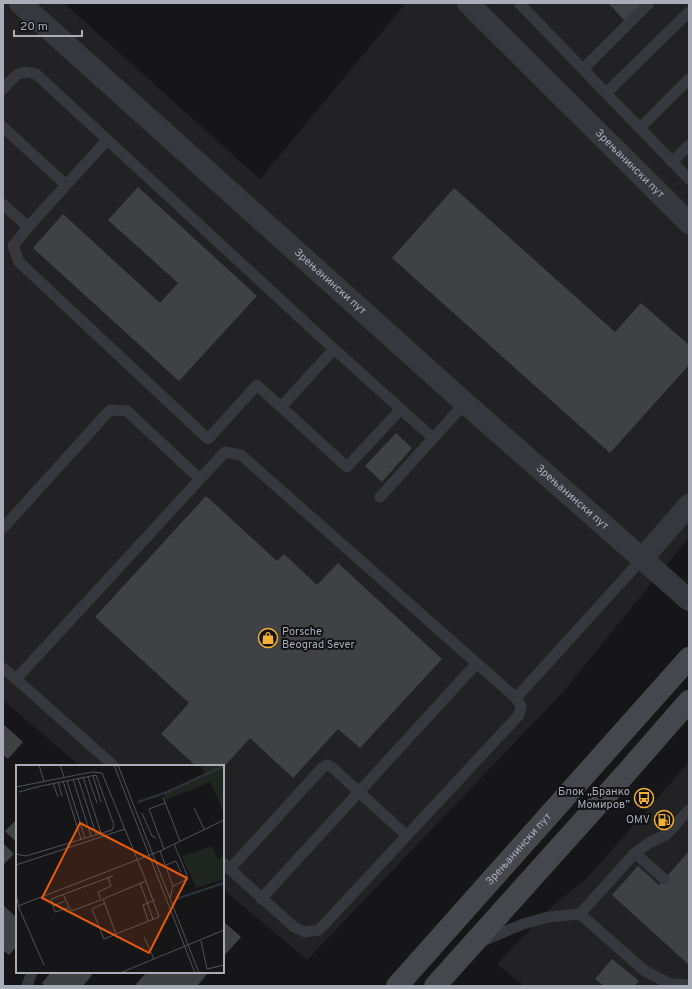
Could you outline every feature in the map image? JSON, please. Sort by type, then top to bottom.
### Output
[{"type":"main road","name":"Зрењанински пут","points":[[397,986],[689,658]]},
{"type":"main road","points":[[435,986],[689,701]]},
{"type":"street","name":"Зрењанински пут","points":[[20,3],[465,402],[689,600]]},
{"type":"street","name":"Зрењанински пут","points":[[468,3],[689,224]]},
{"type":"street","points":[[642,558],[689,505]]},
{"type":"lane","points":[[519,3],[689,179]]},
{"type":"lane","points":[[583,69],[649,3]]},
{"type":"lane","points":[[606,93],[689,12]]},
{"type":"lane","points":[[3,89],[17,74],[30,72],[36,74],[334,349],[433,438]]},
{"type":"lane","points":[[640,128],[689,79]]},
{"type":"lane","points":[[3,127],[66,185]]},
{"type":"lane","points":[[108,140],[28,227],[13,246],[19,262],[208,439],[257,386],[347,467],[401,409]]},
{"type":"lane","points":[[672,162],[689,145]]},
{"type":"lane","points":[[3,204],[28,227]]},
{"type":"lane","points":[[281,407],[334,349]]},
{"type":"lane","points":[[380,497],[465,402]]},
{"type":"lane","points":[[3,528],[110,410],[127,411],[200,479]]},
{"type":"lane","points":[[16,679],[225,452],[241,455],[477,663],[516,698],[521,706],[519,715],[319,930],[305,932],[294,927],[226,866],[322,768],[327,766],[333,768],[406,835]]},
{"type":"lane","points":[[516,698],[642,558]]},
{"type":"lane","points":[[261,899],[477,663]]},
{"type":"lane","points":[[3,668],[113,765]]},
{"type":"lane","points":[[471,945],[523,924],[548,917],[580,914],[636,853],[649,843],[668,834],[689,810]]},
{"type":"lane","points":[[636,853],[664,880]]},
{"type":"lane","points":[[580,914],[644,971],[670,984],[689,985]]},
{"type":"lane","points":[[27,986],[32,973]]},
{"type":"shaded area","points":[[3,3],[64,3],[260,179],[406,3],[689,3],[689,537],[563,692],[307,960],[224,890],[224,765],[79,765],[3,700]]},
{"type":"shaded area","name":"OMV","points":[[689,762],[689,986],[524,986],[497,964],[555,904],[587,878]]},
{"type":"building","points":[[608,3],[646,3],[626,22]]},
{"type":"building","points":[[138,187],[257,296],[179,381],[33,248],[63,214],[160,303],[178,283],[108,220]]},
{"type":"building","points":[[454,188],[615,332],[641,303],[689,345],[689,365],[610,453],[392,258]]},
{"type":"building","points":[[396,433],[412,448],[382,482],[365,466]]},
{"type":"building","name":"Porsche Beograd Sever","points":[[206,496],[277,561],[284,554],[317,585],[338,563],[442,659],[360,748],[338,729],[293,778],[250,738],[224,767],[224,765],[195,765],[161,734],[189,703],[95,617]]},
{"type":"building","points":[[3,724],[23,742],[8,759],[3,755]]},
{"type":"building","points":[[16,820],[16,842],[5,831]]},
{"type":"building","points":[[3,843],[14,854],[3,865]]},
{"type":"building","points":[[689,851],[689,965],[612,895],[638,866],[659,885]]},
{"type":"building","points":[[3,905],[16,917],[16,947],[9,955],[3,950]]},
{"type":"building","points":[[224,922],[241,937],[224,956]]},
{"type":"building","points":[[612,959],[639,981],[634,986],[604,986],[595,979]]},
{"type":"building","points":[[50,973],[90,973],[92,975],[83,986],[45,986],[42,983]]},
{"type":"building","points":[[146,973],[208,973],[197,986],[138,986],[136,984]]},
{"type":"place","name":"Porsche Beograd Sever","points":[[268,638]]},
{"type":"place","name":"Блок „Бранко Момиров”","points":[[644,798]]},
{"type":"place","name":"OMV","points":[[664,820]]}]
